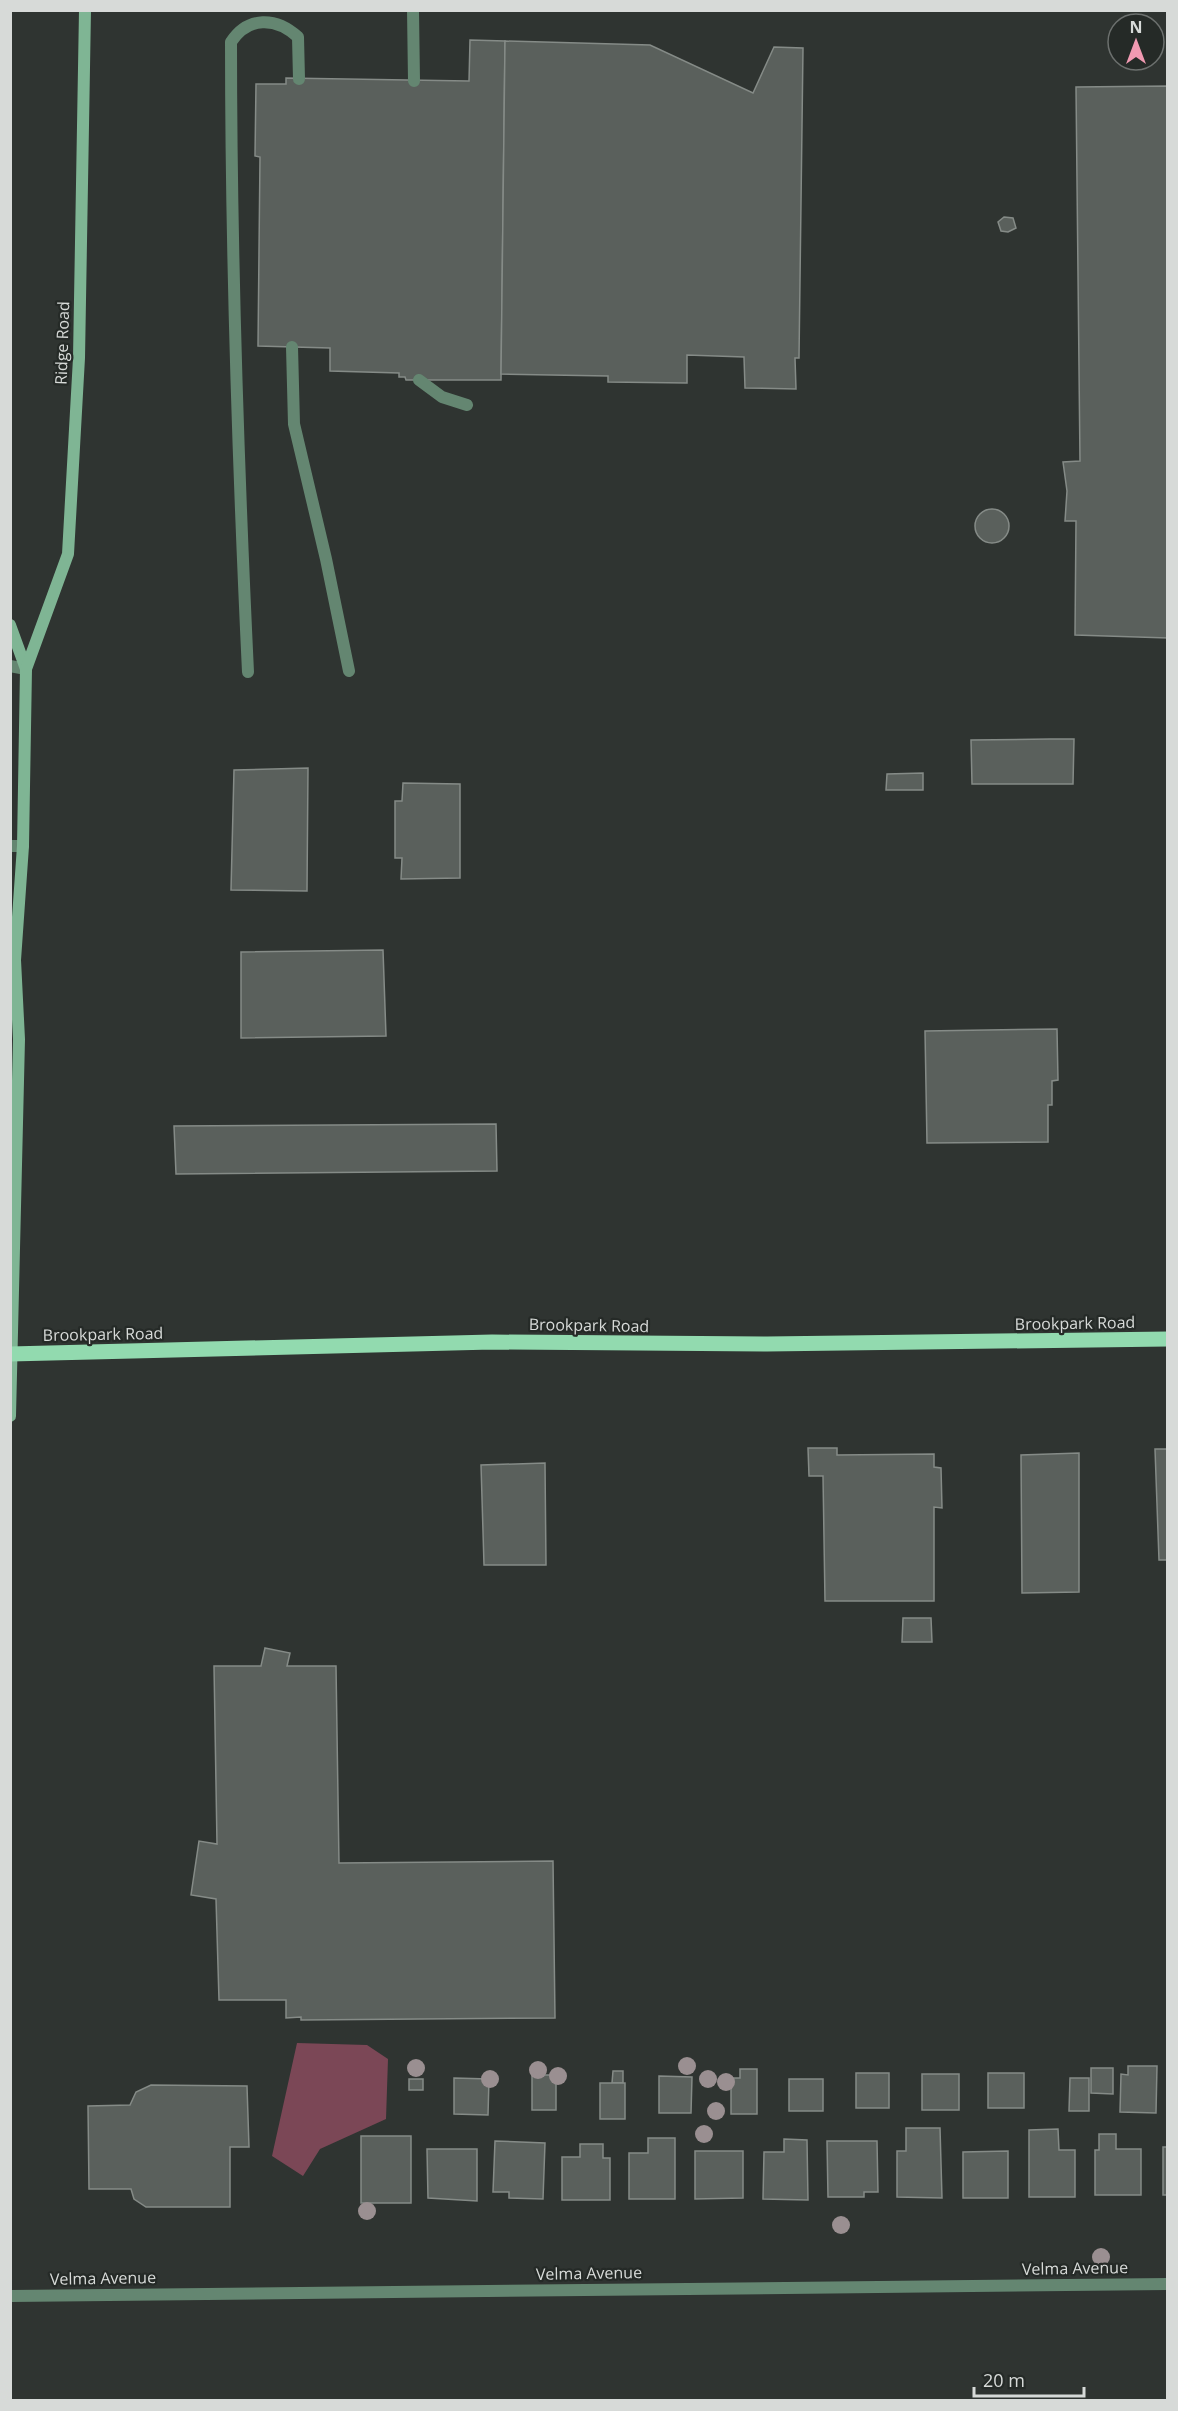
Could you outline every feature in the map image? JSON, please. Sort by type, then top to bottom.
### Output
[{"type":"main road","name":"Ridge Road","points":[[10,1416],[19,1039],[13,960],[26,669],[68,554],[79,358],[85,10]]},
{"type":"main road","name":"Ridge Road","points":[[10,625],[26,669]]},
{"type":"main road","name":"Brookpark Road","points":[[11,1354],[492,1342],[767,1344],[1167,1339]]},
{"type":"street","points":[[413,10],[414,81]]},
{"type":"street","points":[[248,672],[238,466],[231,224],[231,42],[239,30],[253,23],[286,26],[298,37],[299,79]]},
{"type":"street","points":[[292,347],[294,424],[326,559],[349,671]]},
{"type":"street","points":[[419,380],[442,397],[467,405]]},
{"type":"street","points":[[10,666],[26,669]]},
{"type":"street","points":[[10,671],[26,669]]},
{"type":"street","name":"Velma Avenue","points":[[10,2296],[1167,2284]]},
{"type":"shaded area","points":[[297,2043],[367,2045],[388,2059],[386,2119],[320,2149],[303,2176],[272,2156]]},
{"type":"building","points":[[470,40],[505,41],[501,380],[406,380],[405,377],[399,377],[399,373],[330,371],[330,348],[258,346],[260,157],[255,156],[256,84],[286,84],[286,78],[469,81]]},
{"type":"building","points":[[505,41],[650,45],[753,93],[774,47],[803,48],[799,358],[795,358],[796,389],[745,388],[744,357],[687,355],[687,383],[608,382],[608,376],[501,374]]},
{"type":"building","points":[[1168,86],[1168,638],[1075,635],[1076,521],[1065,521],[1067,491],[1063,462],[1080,461],[1076,87]]},
{"type":"building","points":[[1004,217],[1013,218],[1016,228],[1008,232],[1001,231],[998,222]]},
{"type":"building","points":[[992,509],[1004,514],[1009,526],[1004,538],[992,543],[980,538],[975,526],[980,514]]},
{"type":"building","points":[[1074,739],[1073,784],[972,784],[971,740]]},
{"type":"building","points":[[308,768],[307,891],[231,890],[234,770]]},
{"type":"building","points":[[923,773],[923,790],[886,790],[887,774]]},
{"type":"building","points":[[403,783],[460,784],[460,878],[401,879],[402,858],[395,858],[395,801],[402,801]]},
{"type":"building","points":[[383,950],[386,1036],[241,1038],[241,952]]},
{"type":"building","points":[[1057,1029],[1058,1080],[1052,1081],[1052,1105],[1048,1105],[1048,1142],[927,1143],[925,1031]]},
{"type":"building","points":[[496,1124],[497,1171],[176,1174],[174,1126]]},
{"type":"building","points":[[808,1448],[837,1448],[837,1455],[934,1454],[934,1467],[941,1468],[942,1508],[934,1507],[934,1601],[825,1601],[823,1476],[809,1476]]},
{"type":"building","points":[[1155,1449],[1168,1449],[1168,1560],[1159,1560]]},
{"type":"building","points":[[1079,1453],[1079,1592],[1022,1593],[1021,1455]]},
{"type":"building","points":[[545,1463],[546,1565],[484,1565],[481,1465]]},
{"type":"building","points":[[903,1618],[931,1618],[932,1642],[902,1642]]},
{"type":"building","points":[[265,1648],[290,1653],[287,1666],[336,1666],[339,1863],[553,1861],[555,2018],[301,2020],[301,2017],[286,2018],[286,2000],[219,2000],[216,1899],[191,1895],[199,1841],[217,1844],[214,1666],[261,1666]]},
{"type":"building","points":[[1128,2066],[1157,2066],[1156,2113],[1120,2112],[1121,2074],[1128,2075]]},
{"type":"building","points":[[1091,2068],[1113,2068],[1113,2094],[1091,2093]]},
{"type":"building","points":[[740,2069],[757,2069],[757,2114],[731,2114],[731,2078],[740,2078]]},
{"type":"building","points":[[613,2071],[623,2071],[623,2083],[612,2083]]},
{"type":"building","points":[[856,2073],[889,2073],[889,2108],[856,2108]]},
{"type":"building","points":[[988,2073],[1024,2073],[1024,2108],[988,2108]]},
{"type":"building","points":[[922,2074],[959,2074],[959,2110],[922,2110]]},
{"type":"building","points":[[532,2075],[556,2075],[556,2110],[532,2110]]},
{"type":"building","points":[[659,2076],[692,2077],[691,2113],[659,2113]]},
{"type":"building","points":[[454,2078],[489,2079],[488,2115],[454,2114]]},
{"type":"building","points":[[1070,2078],[1089,2078],[1089,2111],[1069,2111]]},
{"type":"building","points":[[409,2079],[423,2079],[423,2090],[409,2090]]},
{"type":"building","points":[[789,2079],[823,2079],[823,2111],[789,2111]]},
{"type":"building","points":[[600,2083],[625,2083],[625,2119],[600,2119]]},
{"type":"building","points":[[151,2085],[247,2086],[249,2147],[230,2147],[230,2207],[146,2207],[134,2199],[131,2189],[89,2189],[88,2106],[130,2105],[136,2092]]},
{"type":"building","points":[[906,2128],[940,2128],[942,2198],[897,2197],[897,2151],[906,2151]]},
{"type":"building","points":[[1058,2129],[1059,2150],[1075,2150],[1075,2197],[1029,2197],[1029,2130]]},
{"type":"building","points":[[1099,2134],[1116,2134],[1116,2149],[1141,2149],[1141,2195],[1095,2195],[1095,2150],[1099,2150]]},
{"type":"building","points":[[361,2136],[411,2136],[411,2203],[361,2203]]},
{"type":"building","points":[[648,2138],[675,2138],[675,2199],[629,2199],[629,2153],[648,2153]]},
{"type":"building","points":[[784,2139],[807,2140],[808,2200],[763,2199],[764,2152],[784,2152]]},
{"type":"building","points":[[495,2141],[545,2143],[543,2199],[509,2198],[509,2192],[493,2192]]},
{"type":"building","points":[[827,2141],[877,2141],[878,2192],[864,2192],[864,2197],[828,2197]]},
{"type":"building","points":[[580,2144],[603,2144],[603,2158],[610,2158],[610,2200],[562,2200],[562,2157],[580,2157]]},
{"type":"building","points":[[1163,2147],[1168,2147],[1168,2195],[1163,2195]]},
{"type":"building","points":[[427,2149],[477,2149],[477,2201],[428,2198]]},
{"type":"building","points":[[695,2151],[743,2151],[743,2198],[695,2199]]},
{"type":"building","points":[[1008,2151],[1008,2198],[963,2198],[963,2152]]}]
